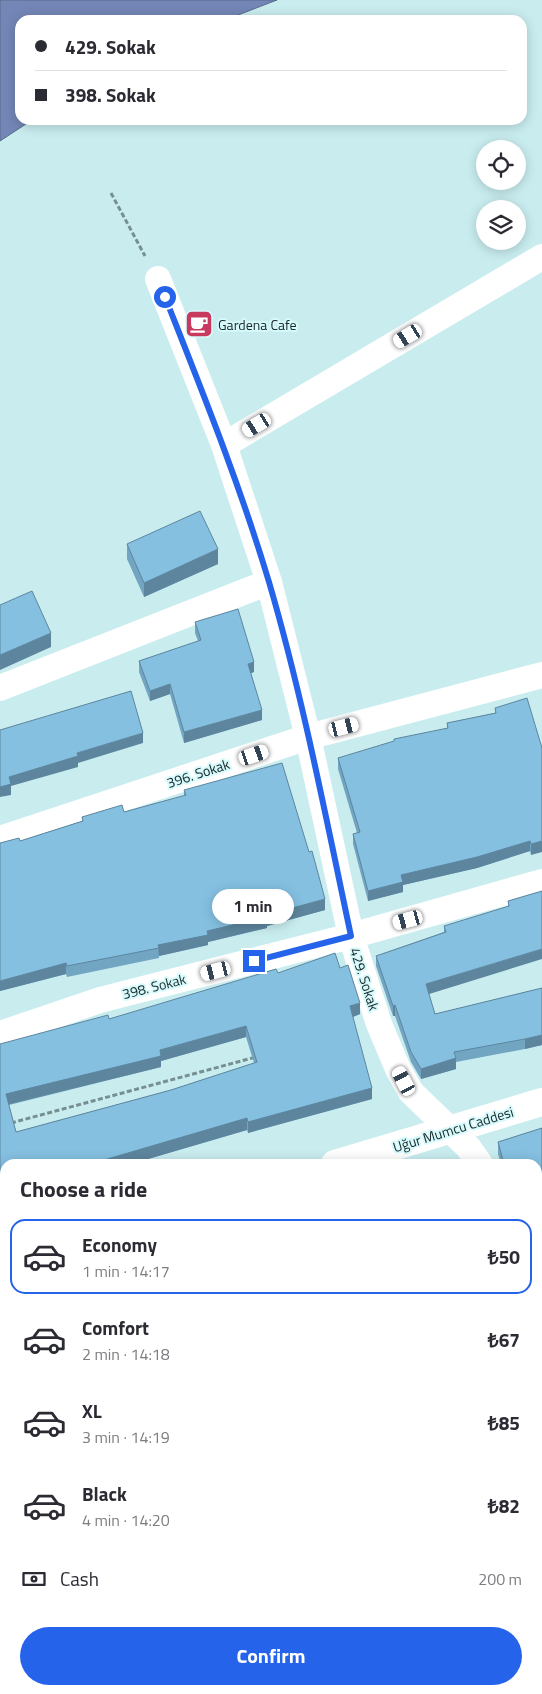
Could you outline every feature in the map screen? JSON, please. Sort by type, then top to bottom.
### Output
[{"type":"street","points":[[224,445],[542,257]]},
{"type":"street","name":"429. Sokak","points":[[158,279],[224,445],[269,582],[308,737],[351,936],[379,1024],[398,1069],[411,1092],[468,1147],[476,1159]]},
{"type":"street","points":[[0,688],[269,582]]},
{"type":"street","name":"396. Sokak","points":[[0,839],[308,737],[542,675]]},
{"type":"street","name":"398. Sokak","points":[[0,1034],[100,1000],[351,936],[542,882]]},
{"type":"street","name":"Uğur Mumcu Caddesi","points":[[352,1159],[542,1102]]},
{"type":"path","points":[[111,193],[158,279]]},
{"type":"path","points":[[8,1124],[257,1057]]},
{"type":"water","points":[[0,0],[277,0],[238,15],[15,15],[15,125],[24,125],[0,141]]},
{"type":"building","points":[[200,511],[218,549],[144,583],[127,544]]},
{"type":"building","points":[[32,591],[51,633],[0,655],[0,605]]},
{"type":"building","points":[[238,609],[254,662],[248,664],[262,710],[184,732],[170,684],[150,691],[139,661],[201,640],[195,622]]},
{"type":"building","points":[[131,691],[143,733],[77,753],[78,756],[9,777],[11,784],[0,787],[0,730]]},
{"type":"building","points":[[527,698],[542,748],[542,841],[531,844],[530,841],[477,857],[401,875],[403,882],[368,891],[353,834],[360,832],[338,758],[394,741],[394,739],[448,728],[447,723],[496,713],[495,708]]},
{"type":"building","points":[[282,763],[309,852],[312,851],[325,899],[267,915],[267,917],[207,931],[208,935],[158,945],[159,948],[67,966],[66,963],[0,981],[0,843],[19,838],[20,841],[83,821],[82,817],[122,805],[124,812],[186,795],[184,790]]},
{"type":"building","points":[[542,891],[542,949],[426,984],[435,1014],[542,988],[542,1035],[454,1052],[456,1058],[421,1069],[411,1052],[376,956],[446,932],[444,926],[509,906],[508,901]]},
{"type":"building","points":[[335,953],[340,968],[348,965],[360,1003],[350,1006],[372,1088],[248,1122],[247,1118],[107,1159],[0,1159],[0,1044],[108,1015],[109,1019],[276,969],[278,973]],"holes":[[[246,1026],[257,1062],[171,1090],[16,1132],[6,1094],[161,1056],[160,1050]]]},
{"type":"building","points":[[542,1128],[542,1159],[503,1159],[498,1142]]},
{"type":"place","name":"Gardena Cafe","points":[[199,324]]},
{"type":"route","points":[[165,297],[224,445],[269,582],[308,737],[351,936],[254,961]]}]
